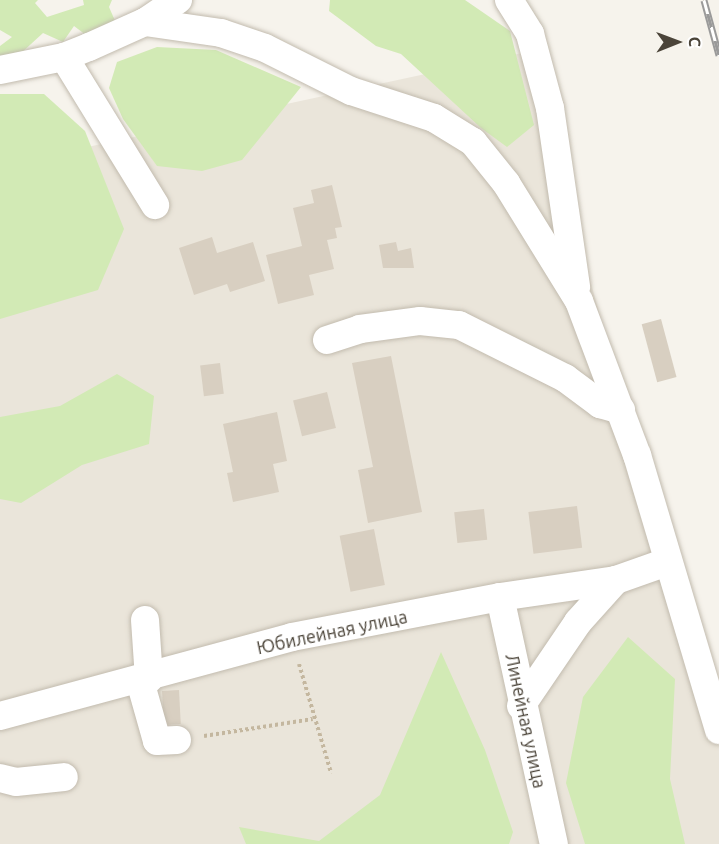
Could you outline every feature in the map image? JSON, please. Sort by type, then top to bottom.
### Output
[{"type":"street","points":[[0,70],[64,57],[145,22],[178,0]]},
{"type":"street","points":[[509,0],[530,34],[550,108],[579,301]]},
{"type":"street","points":[[145,22],[221,33],[265,48],[351,91],[434,118],[473,142],[506,183],[579,301],[621,410],[719,730]]},
{"type":"street","points":[[64,57],[155,205]]},
{"type":"street","points":[[327,340],[360,329],[420,321],[459,325],[565,378],[600,404],[621,410]]},
{"type":"street","name":"Юбилейная улица","points":[[0,716],[145,680],[292,638],[500,597],[616,580],[667,562]]},
{"type":"street","points":[[521,706],[578,622],[616,580]]},
{"type":"street","name":"Линейная улица","points":[[500,597],[521,706],[555,844]]},
{"type":"street","points":[[144,620],[145,680],[157,741],[177,740]]},
{"type":"street","points":[[0,778],[16,782],[64,777]]},
{"type":"path","points":[[292,638],[313,719],[331,773]]},
{"type":"path","points":[[177,740],[313,719]]},
{"type":"shaded area","points":[[527,52],[719,746],[719,844],[0,844],[0,166]]},
{"type":"green space","points":[[0,0],[38,0],[35,3],[47,17],[84,5],[83,0],[112,0],[109,7],[116,23],[86,35],[74,26],[63,42],[43,33],[19,55],[0,56],[0,46],[12,37],[0,30]]},
{"type":"green space","points":[[330,0],[465,0],[510,31],[534,125],[507,147],[481,128],[401,54],[376,46],[329,11]]},
{"type":"green space","points":[[157,47],[216,50],[301,87],[242,160],[202,171],[157,166],[123,119],[109,88],[117,62]]},
{"type":"green space","points":[[0,94],[44,94],[85,131],[124,229],[98,290],[0,319]]},
{"type":"green space","points":[[117,374],[154,396],[149,444],[82,465],[21,503],[0,499],[0,417],[60,406]]},
{"type":"green space","points":[[628,637],[675,679],[670,779],[685,844],[585,844],[566,783],[583,697]]},
{"type":"green space","points":[[441,652],[485,750],[513,832],[509,844],[246,844],[239,827],[319,841],[380,795]]},
{"type":"building","points":[[332,185],[342,227],[335,228],[337,238],[327,240],[334,269],[309,275],[314,295],[278,304],[266,255],[302,246],[293,208],[314,203],[311,190]]},
{"type":"building","points":[[212,237],[217,253],[253,242],[265,281],[230,292],[227,284],[194,295],[179,248]]},
{"type":"building","points":[[396,242],[398,251],[411,248],[414,268],[383,268],[379,245]]},
{"type":"building","points":[[661,319],[677,377],[657,382],[642,324]]},
{"type":"building","points":[[391,356],[422,512],[368,523],[358,470],[373,467],[352,363]]},
{"type":"building","points":[[220,363],[224,394],[204,396],[200,365]]},
{"type":"building","points":[[327,392],[336,428],[302,436],[293,400]]},
{"type":"building","points":[[277,412],[287,461],[273,464],[279,492],[233,502],[227,473],[233,472],[223,424]]},
{"type":"building","points":[[577,506],[582,548],[533,554],[528,512]]},
{"type":"building","points":[[484,509],[487,540],[457,543],[454,512]]},
{"type":"building","points":[[374,529],[385,585],[351,592],[340,536]]},
{"type":"building","points":[[179,690],[181,724],[164,725],[162,691]]},
{"type":"railway","points":[[704,0],[719,55]]}]
